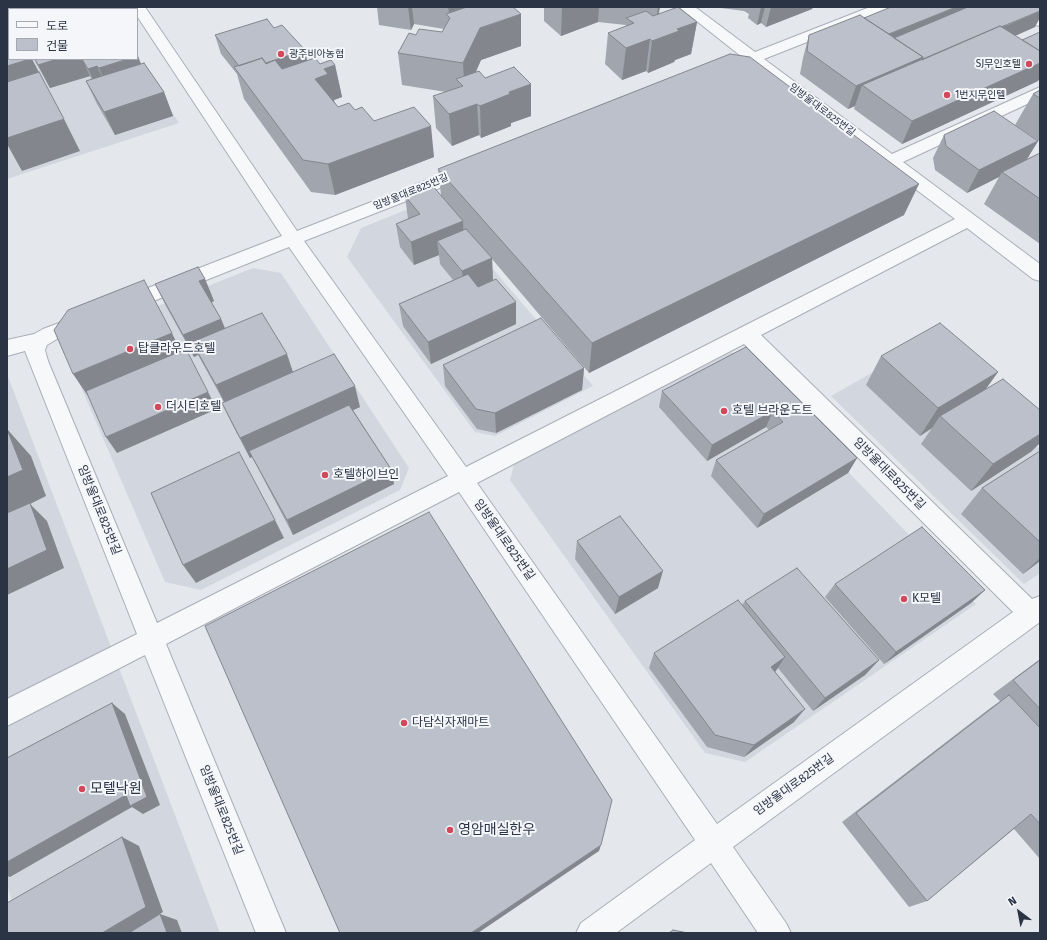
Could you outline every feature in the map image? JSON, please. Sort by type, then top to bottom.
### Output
[{"type":"street","name":"임방울대로825번길","points":[[686,7],[1040,274]]},
{"type":"street","points":[[708,75],[883,7]]},
{"type":"street","points":[[1015,7],[1040,22]]},
{"type":"street","name":"임방울대로825번길","points":[[138,8],[293,239],[462,479],[776,933]]},
{"type":"street","points":[[890,162],[1040,92]]},
{"type":"street","name":"임방울대로825번길","points":[[270,933],[38,361],[35,350],[40,340],[50,334],[478,166]]},
{"type":"street","points":[[7,713],[968,220]]},
{"type":"street","name":"임방울대로825번길","points":[[591,933],[1036,610],[747,334]]},
{"type":"street","points":[[7,348],[40,340]]},
{"type":"shaded area","points":[[138,59],[179,123],[7,179],[7,60],[138,60]]},
{"type":"shaded area","points":[[433,199],[593,386],[495,436],[475,432],[347,257],[361,228]]},
{"type":"shaded area","points":[[253,268],[281,273],[409,468],[400,490],[201,590],[165,582],[68,357],[83,336]]},
{"type":"shaded area","points":[[921,345],[1040,449],[1040,573],[1024,584],[831,396]]},
{"type":"shaded area","points":[[732,352],[976,604],[745,762],[705,753],[510,480],[515,461]]},
{"type":"shaded area","points":[[7,374],[220,933],[20,933],[7,884]]},
{"type":"building","points":[[467,7],[513,7],[521,14],[480,28],[463,63],[398,53],[409,33],[416,35],[419,29],[442,32],[450,18],[446,14]]},
{"type":"building","points":[[678,7],[697,22],[677,29],[679,31],[652,41],[650,39],[626,48],[608,33],[634,23],[626,18],[646,11],[653,16]]},
{"type":"building","points":[[891,7],[956,7],[889,34],[864,18]]},
{"type":"building","points":[[968,7],[1040,7],[1040,11],[1001,27],[1000,26],[922,60],[923,57],[894,38]]},
{"type":"building","points":[[860,15],[923,57],[856,86],[807,51],[809,35]]},
{"type":"building","points":[[267,19],[274,28],[282,25],[305,50],[266,63],[262,58],[239,66],[215,35]]},
{"type":"building","points":[[1000,26],[1040,51],[1040,63],[912,121],[862,85]]},
{"type":"building","points":[[1040,32],[1040,51],[1022,40]]},
{"type":"building","points":[[7,36],[8,60],[27,60],[7,66]]},
{"type":"building","points":[[730,54],[750,57],[919,184],[592,343],[438,169]]},
{"type":"building","points":[[262,58],[266,64],[275,60],[282,69],[315,58],[320,64],[331,60],[335,65],[324,69],[328,74],[315,79],[338,107],[349,103],[355,110],[362,107],[374,121],[414,107],[431,126],[328,164],[303,160],[234,67]]},
{"type":"building","points":[[36,60],[54,60],[38,65]]},
{"type":"building","points":[[83,60],[125,60],[99,68],[97,66],[88,69]]},
{"type":"building","points":[[144,63],[164,92],[104,112],[86,81]]},
{"type":"building","points":[[514,67],[531,84],[509,92],[510,94],[480,106],[477,104],[449,114],[433,96],[463,86],[456,79],[479,71],[485,78]]},
{"type":"building","points":[[39,72],[64,119],[7,138],[7,82]]},
{"type":"building","points":[[1040,90],[1040,98],[1033,94]]},
{"type":"building","points":[[994,111],[1038,141],[979,170],[946,146],[944,135]]},
{"type":"building","points":[[1040,153],[1040,199],[1002,172]]},
{"type":"building","points":[[432,185],[463,221],[411,242],[396,224],[420,214],[405,196]]},
{"type":"building","points":[[466,229],[492,258],[462,271],[437,241]]},
{"type":"building","points":[[198,267],[205,279],[199,281],[221,319],[183,335],[155,284]]},
{"type":"building","points":[[468,274],[478,287],[496,279],[516,302],[428,342],[399,304]]},
{"type":"building","points":[[144,280],[172,333],[73,374],[54,330],[68,310]]},
{"type":"building","points":[[262,313],[287,354],[216,385],[192,342]]},
{"type":"building","points":[[541,318],[584,368],[495,413],[476,409],[443,365]]},
{"type":"building","points":[[940,323],[998,372],[938,408],[881,356]]},
{"type":"building","points":[[746,347],[857,458],[764,514],[716,460],[783,422],[773,411],[712,445],[662,391]]},
{"type":"building","points":[[186,349],[208,392],[106,437],[86,391]]},
{"type":"building","points":[[334,354],[355,386],[240,438],[222,403]]},
{"type":"building","points":[[1003,379],[1040,410],[1040,434],[993,464],[940,416]]},
{"type":"building","name":"호텔하이브인","points":[[349,405],[391,469],[287,520],[249,451]]},
{"type":"building","points":[[7,429],[23,470],[7,477]]},
{"type":"building","points":[[1040,451],[1040,542],[982,488]]},
{"type":"building","points":[[239,452],[275,520],[183,565],[151,493]]},
{"type":"building","points":[[30,503],[47,550],[7,569],[7,513]]},
{"type":"building","name":"다담식자재마트","points":[[429,512],[612,800],[601,845],[471,933],[340,933],[205,626]]},
{"type":"building","points":[[620,516],[663,571],[619,597],[577,541]]},
{"type":"building","points":[[922,527],[985,590],[896,652],[835,584]]},
{"type":"building","points":[[797,568],[879,660],[825,698],[745,601]]},
{"type":"building","points":[[738,600],[785,657],[771,667],[805,709],[754,745],[715,735],[654,653]]},
{"type":"building","points":[[1040,660],[1040,709],[1013,680]]},
{"type":"building","points":[[1009,695],[1040,728],[1040,824],[1031,814],[927,901],[856,813]]},
{"type":"building","points":[[112,703],[147,797],[130,806],[126,795],[7,862],[7,758]]},
{"type":"building","points":[[122,837],[146,907],[102,933],[7,933],[7,903]]},
{"type":"building","points":[[160,914],[167,933],[129,933]]},
{"type":"building","points":[[673,930],[688,933],[669,933]]},
{"type":"place","name":"광주비아농협","points":[[281,54]]},
{"type":"place","name":"SJ무인호텔","points":[[1029,64]]},
{"type":"place","name":"1번지무인텔","points":[[947,95]]},
{"type":"place","name":"탑클라우드호텔","points":[[130,349]]},
{"type":"place","name":"더시티호텔","points":[[158,407]]},
{"type":"place","name":"호텔 브라운도트","points":[[724,411]]},
{"type":"place","name":"호텔하이브인","points":[[325,475]]},
{"type":"place","name":"K모텔","points":[[904,599]]},
{"type":"place","name":"다담식자재마트","points":[[404,723]]},
{"type":"place","name":"모텔낙원","points":[[82,789]]},
{"type":"place","name":"영암매실한우","points":[[450,830]]}]
